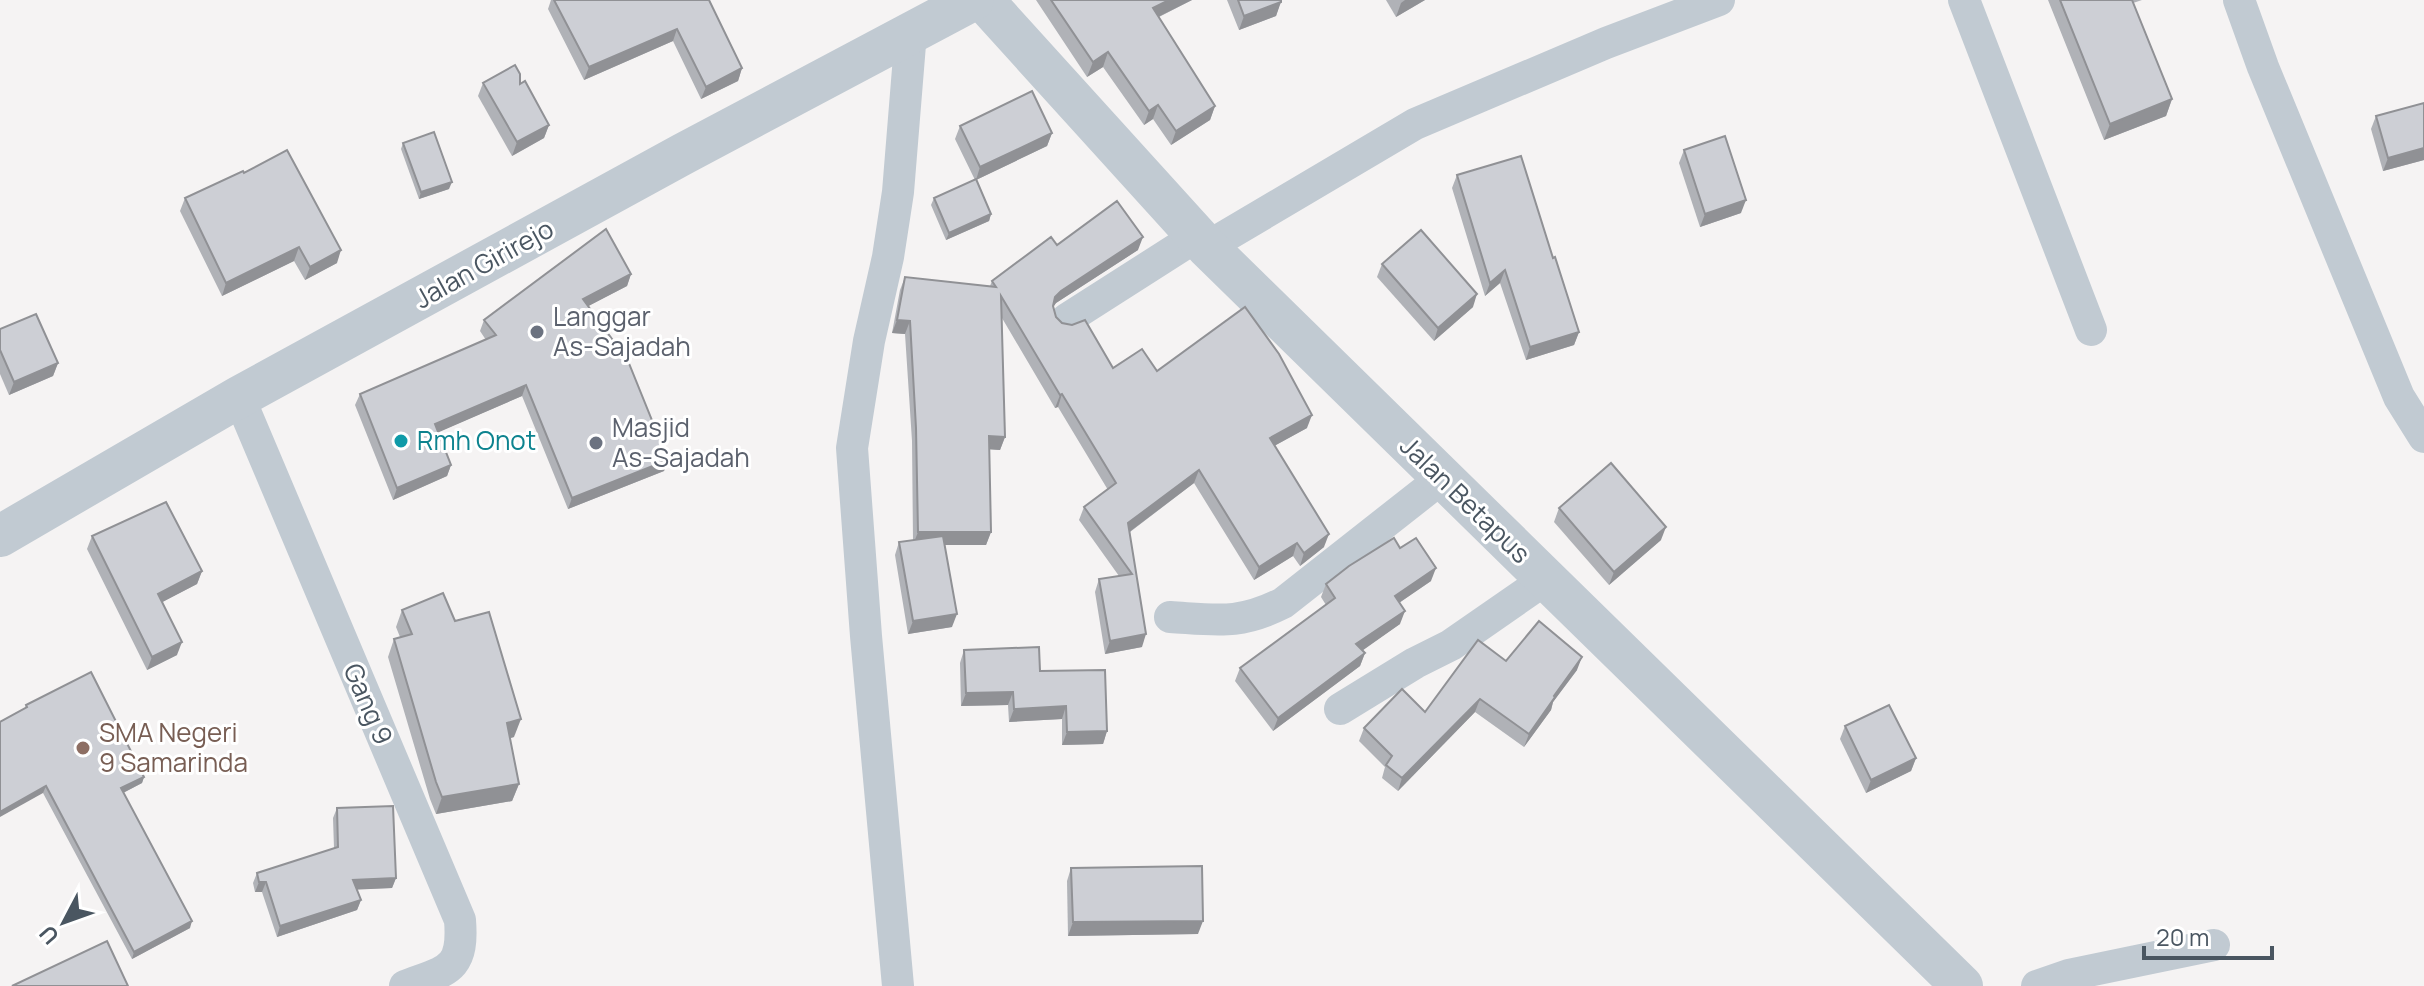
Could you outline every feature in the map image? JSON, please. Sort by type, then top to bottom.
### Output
[{"type":"street","points":[[1067,319],[1415,124],[1606,43],[1719,0]]},
{"type":"street","points":[[1964,0],[2091,330]]},
{"type":"street","points":[[2239,0],[2269,82],[2399,397],[2424,437]]},
{"type":"street","name":"Jalan Betapus","points":[[966,2],[1202,241],[1962,986]]},
{"type":"street","name":"Jalan Girirejo","points":[[0,536],[239,397],[966,2]]},
{"type":"street","points":[[898,986],[852,448],[898,192],[911,32]]},
{"type":"street","name":"Gang 9","points":[[239,397],[460,920],[462,945],[455,961],[443,971],[405,986]]},
{"type":"street","points":[[1170,617],[1232,621],[1272,609],[1442,478]]},
{"type":"street","points":[[1340,709],[1395,674],[1451,645],[1546,579]]},
{"type":"street","points":[[2037,986],[2069,975],[2214,945]]},
{"type":"building","points":[[554,0],[709,0],[742,68],[706,87],[677,29],[589,67]]},
{"type":"building","points":[[1051,0],[1169,0],[1153,8],[1215,106],[1176,131],[1158,105],[1149,111],[1108,52],[1093,62]]},
{"type":"building","points":[[1238,0],[1281,0],[1281,2],[1244,16]]},
{"type":"building","points":[[2060,0],[2132,0],[2172,99],[2110,124]]},
{"type":"building","points":[[515,65],[520,74],[520,84],[525,81],[549,125],[517,142],[483,83]]},
{"type":"building","points":[[1032,91],[1052,133],[980,167],[960,126]]},
{"type":"building","points":[[2424,103],[2424,148],[2388,158],[2376,116]]},
{"type":"building","points":[[434,132],[452,182],[421,192],[403,143]]},
{"type":"building","points":[[1725,136],[1746,200],[1705,214],[1684,150]]},
{"type":"building","points":[[287,150],[341,250],[310,267],[299,247],[226,283],[185,198],[244,173]]},
{"type":"building","points":[[1521,156],[1579,332],[1530,347],[1505,270],[1490,283],[1457,175]]},
{"type":"building","points":[[976,179],[991,214],[949,233],[934,198]]},
{"type":"building","points":[[1117,201],[1143,237],[1061,291],[1055,297],[1053,306],[1056,317],[1062,323],[1072,325],[1085,320],[1113,368],[1142,349],[1157,371],[1245,307],[1279,354],[1312,415],[1270,438],[1329,534],[1304,553],[1297,543],[1259,567],[1199,470],[1128,523],[1146,634],[1110,641],[1099,579],[1132,574],[1084,507],[1116,483],[1001,296],[1005,437],[989,436],[991,532],[918,532],[910,321],[897,320],[905,277],[996,287],[992,281],[1051,237],[1057,245]]},
{"type":"building","points":[[606,229],[631,274],[583,299],[628,361],[668,460],[572,498],[526,385],[435,424],[451,465],[397,488],[360,394],[496,335],[484,320]]},
{"type":"building","points":[[1421,230],[1477,294],[1438,328],[1382,264]]},
{"type":"building","points":[[36,314],[58,363],[14,382],[0,350],[0,329]]},
{"type":"building","points":[[1611,463],[1666,527],[1614,572],[1559,508]]},
{"type":"building","points":[[166,502],[202,571],[158,594],[182,642],[152,657],[92,536]]},
{"type":"building","points":[[943,536],[957,614],[913,621],[899,542]]},
{"type":"building","points":[[1394,538],[1400,548],[1416,538],[1436,568],[1395,596],[1405,611],[1356,644],[1365,653],[1278,718],[1240,668],[1335,598],[1326,584]]},
{"type":"building","points":[[443,593],[455,621],[489,612],[521,719],[507,723],[519,784],[442,797],[436,782],[394,639],[412,634],[402,610]]},
{"type":"building","points":[[1539,621],[1582,657],[1529,734],[1480,699],[1402,778],[1386,765],[1392,756],[1364,728],[1402,689],[1425,712],[1478,640],[1506,661]]},
{"type":"building","points":[[1039,647],[1040,671],[1105,670],[1107,731],[1067,732],[1066,706],[1014,709],[1013,692],[966,693],[964,650]]},
{"type":"building","points":[[91,672],[144,777],[121,788],[192,921],[134,952],[46,786],[0,812],[0,722]]},
{"type":"building","points":[[1889,705],[1916,758],[1871,780],[1845,726]]},
{"type":"building","points":[[393,806],[396,878],[353,880],[361,900],[280,926],[266,882],[259,882],[257,873],[338,847],[337,808]]},
{"type":"building","points":[[1202,866],[1203,921],[1073,922],[1071,868]]},
{"type":"building","points":[[107,941],[128,986],[12,986]]},
{"type":"place","name":"Langgar As-Sajadah","points":[[537,332]]},
{"type":"place","name":"Rmh Onot","points":[[401,441]]},
{"type":"place","name":"Masjid As-Sajadah","points":[[596,443]]},
{"type":"place","name":"SMA Negeri 9 Samarinda","points":[[83,748]]}]
